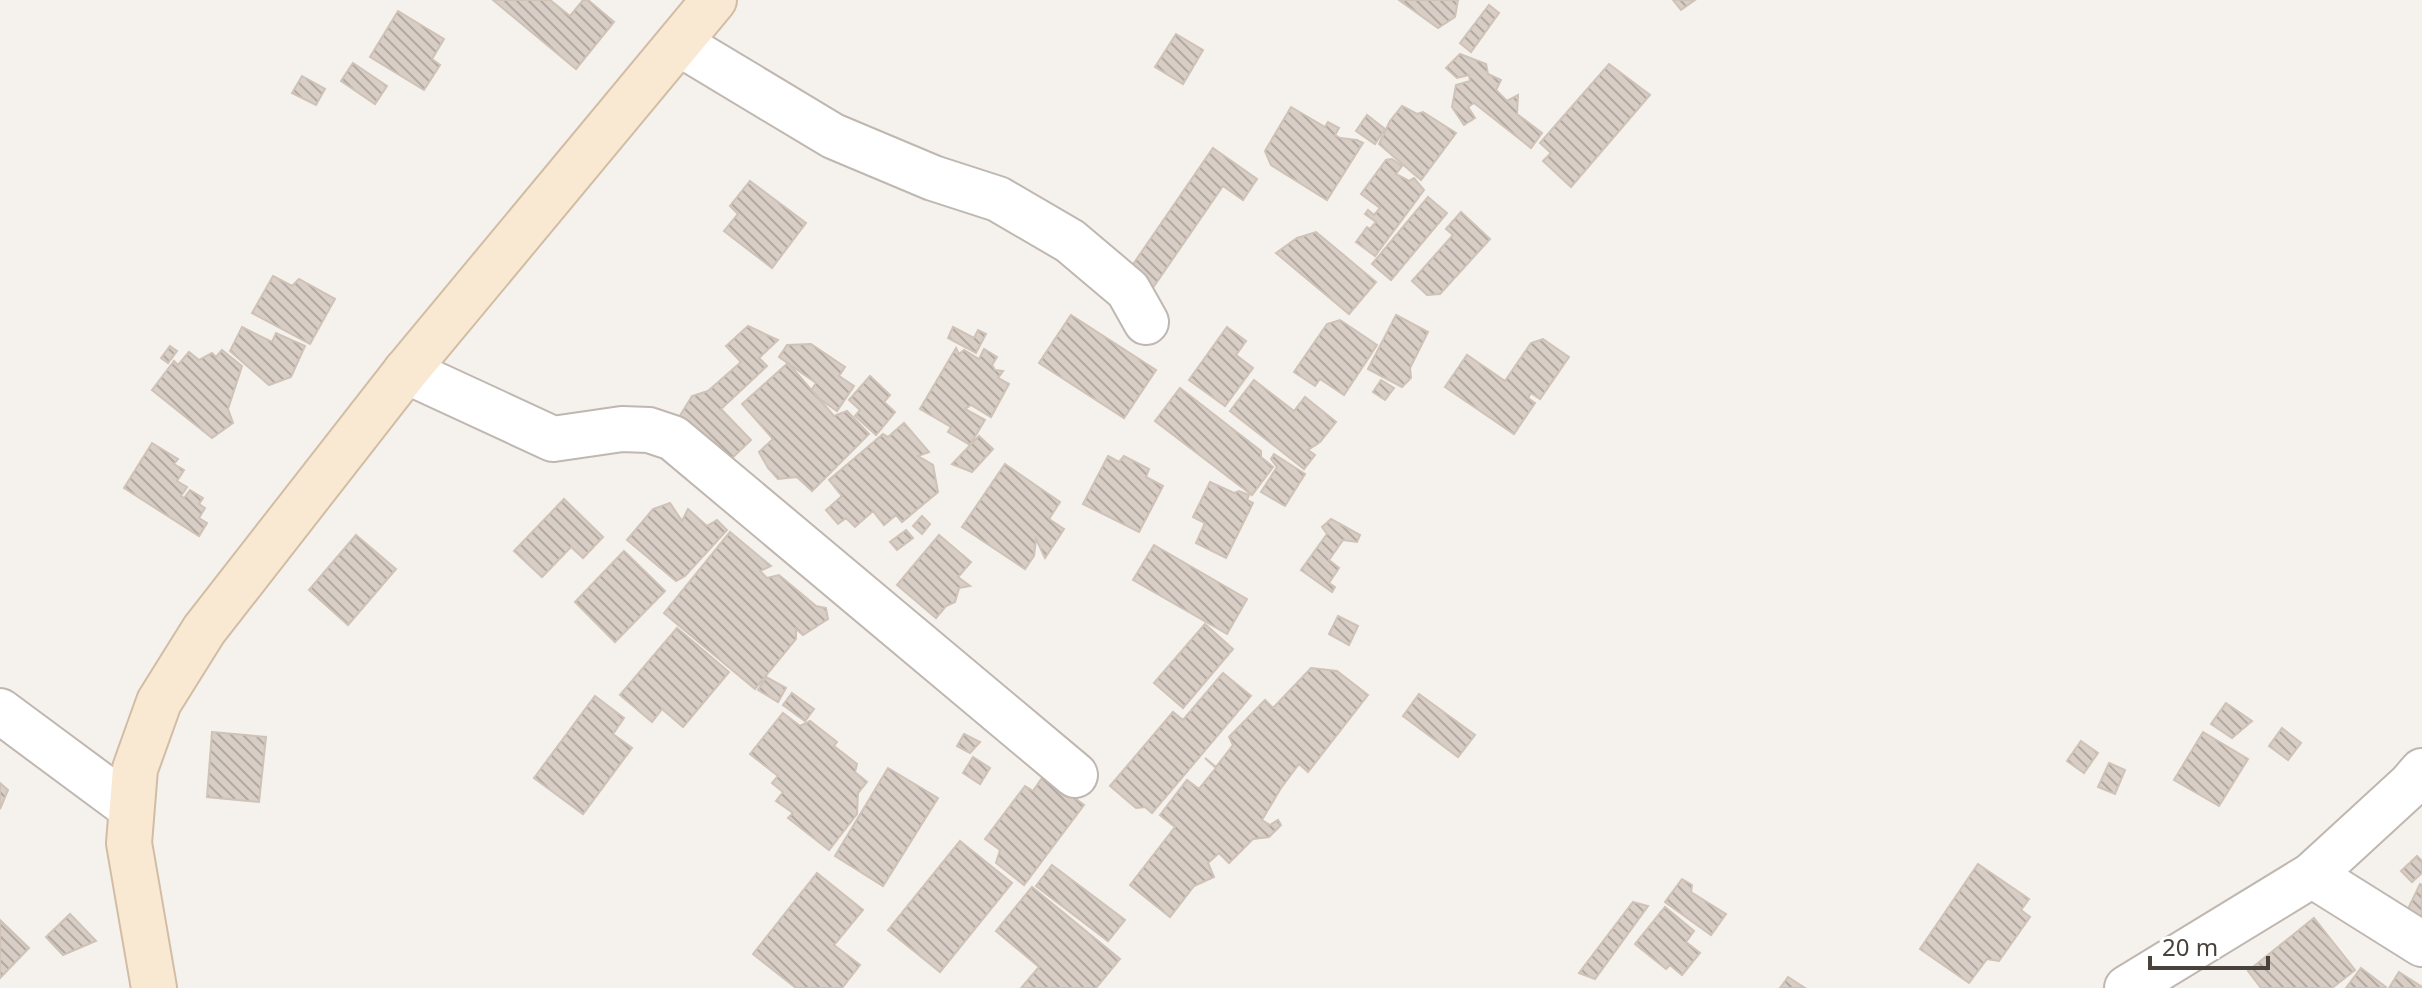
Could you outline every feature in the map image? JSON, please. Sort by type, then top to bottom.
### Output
[{"type":"street","points":[[154,988],[129,843],[135,769],[159,702],[204,630],[406,371],[714,0]]},
{"type":"street","points":[[680,44],[833,136],[933,178],[998,199],[1070,241],[1128,290],[1146,322]]},
{"type":"street","points":[[406,371],[553,439],[622,429],[649,430],[673,438],[1075,775]]},
{"type":"street","points":[[0,711],[131,808]]},
{"type":"street","points":[[2127,988],[2312,875],[2422,771]]},
{"type":"street","points":[[2312,875],[2422,944]]},
{"type":"building","points":[[493,0],[550,0],[570,16],[583,0],[588,0],[614,22],[576,69]]},
{"type":"building","points":[[1399,0],[1458,0],[1455,17],[1438,28]]},
{"type":"building","points":[[1673,0],[1695,0],[1681,10]]},
{"type":"building","points":[[1489,5],[1499,13],[1471,52],[1460,43]]},
{"type":"building","points":[[398,11],[444,39],[432,59],[440,65],[424,90],[370,57]]},
{"type":"building","points":[[1176,34],[1203,50],[1183,84],[1155,67]]},
{"type":"building","points":[[1460,54],[1486,64],[1488,74],[1501,80],[1496,90],[1507,101],[1518,95],[1517,114],[1542,133],[1531,148],[1474,103],[1468,107],[1475,118],[1464,125],[1452,107],[1456,85],[1470,81],[1469,75],[1457,78],[1446,68]]},
{"type":"building","points":[[353,63],[387,86],[375,104],[341,81]]},
{"type":"building","points":[[1609,64],[1650,95],[1571,187],[1543,161],[1551,153],[1540,143]]},
{"type":"building","points":[[302,76],[325,89],[316,105],[292,93]]},
{"type":"building","points":[[1402,106],[1417,114],[1423,112],[1456,133],[1421,180],[1379,144],[1390,121]]},
{"type":"building","points":[[1291,107],[1325,127],[1328,122],[1339,128],[1335,135],[1340,138],[1363,143],[1327,200],[1271,165],[1265,151]]},
{"type":"building","points":[[1367,115],[1385,129],[1375,144],[1356,131]]},
{"type":"building","points":[[1213,148],[1257,179],[1243,200],[1223,186],[1150,292],[1125,276]]},
{"type":"building","points":[[1392,159],[1402,166],[1396,174],[1409,181],[1414,178],[1424,190],[1375,256],[1356,242],[1367,227],[1370,229],[1376,222],[1365,214],[1368,210],[1374,215],[1380,208],[1361,194],[1386,160]]},
{"type":"building","points":[[750,181],[806,223],[772,268],[724,231],[738,214],[730,206]]},
{"type":"building","points":[[1428,197],[1447,213],[1391,280],[1372,264]]},
{"type":"building","points":[[1461,212],[1490,239],[1440,294],[1427,295],[1412,281],[1453,235],[1446,229]]},
{"type":"building","points":[[1316,232],[1376,282],[1349,314],[1276,253],[1297,238]]},
{"type":"building","points":[[273,276],[292,286],[299,279],[335,299],[310,344],[252,313]]},
{"type":"building","points":[[1071,315],[1156,370],[1124,418],[1039,363]]},
{"type":"building","points":[[1396,315],[1428,332],[1410,368],[1411,378],[1402,387],[1368,369]]},
{"type":"building","points":[[1340,320],[1377,345],[1344,395],[1320,379],[1315,386],[1294,372],[1327,324]]},
{"type":"building","points":[[748,326],[778,340],[759,358],[767,366],[721,409],[751,440],[728,462],[673,427],[692,396],[708,391],[741,362],[726,346]]},
{"type":"building","points":[[242,327],[272,342],[276,333],[305,346],[291,377],[269,385],[230,351]]},
{"type":"building","points":[[953,327],[974,338],[978,330],[986,334],[976,353],[948,338]]},
{"type":"building","points":[[1227,327],[1246,341],[1236,355],[1253,368],[1225,406],[1189,380]]},
{"type":"building","points":[[1543,339],[1569,357],[1540,399],[1531,393],[1528,398],[1535,403],[1514,434],[1445,387],[1467,355],[1505,381],[1531,343]]},
{"type":"building","points":[[811,344],[845,367],[839,376],[854,386],[837,411],[810,392],[816,383],[779,357],[787,345]]},
{"type":"building","points":[[170,346],[177,351],[168,363],[161,358]]},
{"type":"building","points":[[956,348],[959,354],[964,350],[979,359],[984,349],[997,357],[992,365],[995,370],[1003,371],[998,378],[1009,384],[991,417],[971,405],[965,409],[985,420],[970,445],[948,432],[951,427],[920,409]]},
{"type":"building","points":[[222,350],[242,366],[228,409],[233,423],[212,438],[152,390],[174,361],[178,365],[189,352],[199,360],[212,353],[216,357]]},
{"type":"building","points":[[788,363],[834,416],[847,411],[869,434],[812,491],[797,477],[778,479],[768,468],[759,452],[773,439],[742,404]]},
{"type":"building","points":[[870,376],[890,395],[884,402],[895,412],[876,435],[855,416],[860,410],[849,400]]},
{"type":"building","points":[[1254,380],[1294,411],[1305,397],[1336,422],[1320,442],[1308,450],[1315,455],[1304,469],[1230,411]]},
{"type":"building","points":[[1381,380],[1394,388],[1385,400],[1373,392]]},
{"type":"building","points":[[1180,388],[1261,451],[1261,457],[1273,467],[1252,495],[1155,421]]},
{"type":"building","points":[[904,423],[929,452],[918,456],[933,465],[938,492],[902,522],[896,515],[884,525],[873,511],[855,527],[846,518],[838,524],[826,510],[842,496],[829,480],[883,434],[888,437]]},
{"type":"building","points":[[979,436],[993,449],[972,472],[952,464]]},
{"type":"building","points":[[152,443],[178,459],[174,464],[184,470],[177,481],[187,487],[181,496],[184,498],[190,490],[203,498],[199,504],[205,508],[199,518],[207,523],[199,536],[124,488]]},
{"type":"building","points":[[1274,454],[1305,474],[1285,506],[1261,492],[1277,467],[1271,459]]},
{"type":"building","points":[[1108,456],[1119,462],[1124,456],[1149,469],[1146,477],[1163,486],[1139,532],[1083,504]]},
{"type":"building","points":[[1005,464],[1060,502],[1049,519],[1064,529],[1045,558],[1036,539],[1034,556],[1025,569],[962,527]]},
{"type":"building","points":[[1210,482],[1234,493],[1239,491],[1249,495],[1247,500],[1253,503],[1226,558],[1196,543],[1205,523],[1193,517]]},
{"type":"building","points":[[564,499],[603,537],[583,558],[571,547],[542,577],[514,551]]},
{"type":"building","points":[[670,503],[682,521],[688,509],[707,526],[717,520],[727,530],[685,576],[676,581],[627,540],[653,509]]},
{"type":"building","points":[[922,516],[930,524],[922,534],[913,526]]},
{"type":"building","points":[[1331,519],[1360,535],[1357,542],[1343,540],[1329,560],[1339,568],[1329,583],[1335,587],[1332,592],[1301,570],[1327,534],[1322,527]]},
{"type":"building","points":[[906,530],[913,538],[897,550],[890,542]]},
{"type":"building","points":[[730,532],[771,566],[760,571],[767,578],[779,575],[816,606],[826,608],[828,619],[803,635],[796,629],[796,639],[755,689],[664,613]]},
{"type":"building","points":[[356,535],[396,569],[348,625],[309,590]]},
{"type":"building","points":[[939,535],[971,562],[958,577],[970,586],[959,588],[955,602],[946,606],[936,618],[897,585]]},
{"type":"building","points":[[1154,545],[1247,599],[1227,634],[1133,580]]},
{"type":"building","points":[[624,551],[665,591],[615,642],[575,602]]},
{"type":"building","points":[[1338,616],[1358,626],[1349,645],[1329,634]]},
{"type":"building","points":[[1205,624],[1233,649],[1183,708],[1154,683]]},
{"type":"building","points":[[677,628],[729,672],[683,727],[662,709],[652,722],[620,695]]},
{"type":"building","points":[[1311,668],[1337,671],[1368,695],[1308,772],[1299,764],[1281,788],[1262,820],[1270,825],[1278,820],[1281,825],[1269,837],[1253,839],[1229,863],[1219,853],[1208,863],[1214,877],[1194,886],[1170,917],[1130,885],[1175,827],[1160,815],[1187,780],[1199,789],[1216,768],[1205,758],[1216,767],[1233,745],[1229,737],[1265,700],[1273,708]]},
{"type":"building","points":[[1223,673],[1251,696],[1152,813],[1145,807],[1136,808],[1110,786],[1173,712],[1183,720]]},
{"type":"building","points":[[766,677],[786,688],[778,702],[758,690]]},
{"type":"building","points":[[792,693],[814,709],[805,721],[783,705]]},
{"type":"building","points":[[1419,694],[1475,735],[1458,757],[1403,716]]},
{"type":"building","points":[[595,696],[624,718],[613,734],[632,748],[583,814],[534,778]]},
{"type":"building","points":[[2226,703],[2252,721],[2232,738],[2211,724]]},
{"type":"building","points":[[783,713],[800,726],[810,721],[837,742],[834,746],[857,764],[855,772],[867,782],[858,793],[857,814],[829,850],[788,818],[793,813],[776,801],[783,792],[772,783],[778,776],[750,754]]},
{"type":"building","points":[[2282,728],[2301,743],[2288,760],[2269,746]]},
{"type":"building","points":[[212,732],[266,737],[259,802],[207,797]]},
{"type":"building","points":[[2203,732],[2248,759],[2219,806],[2174,780]]},
{"type":"building","points":[[964,734],[980,742],[970,753],[957,746]]},
{"type":"building","points":[[2081,741],[2098,753],[2084,773],[2067,761]]},
{"type":"building","points":[[973,757],[990,768],[980,784],[963,773]]},
{"type":"building","points":[[2109,763],[2125,770],[2115,794],[2098,787]]},
{"type":"building","points":[[888,768],[938,798],[883,886],[835,856]]},
{"type":"building","points":[[1044,775],[1084,805],[1024,885],[996,863],[1000,850],[985,839],[1025,786],[1033,791]]},
{"type":"building","points":[[0,783],[8,790],[0,809]]},
{"type":"building","points":[[960,841],[1012,883],[940,972],[888,930]]},
{"type":"building","points":[[2417,856],[2422,861],[2422,873],[2412,882],[2401,871]]},
{"type":"building","points":[[1978,864],[2029,899],[2021,910],[2030,917],[1999,961],[1987,959],[1969,983],[1920,949]]},
{"type":"building","points":[[1052,865],[1125,920],[1108,941],[1036,886]]},
{"type":"building","points":[[817,873],[863,910],[834,945],[860,965],[842,988],[796,988],[753,954]]},
{"type":"building","points":[[1682,879],[1692,885],[1691,892],[1726,914],[1711,935],[1665,902]]},
{"type":"building","points":[[2422,885],[2422,928],[2403,919]]},
{"type":"building","points":[[1032,887],[1120,959],[1096,988],[1021,988],[1039,967],[996,931]]},
{"type":"building","points":[[1633,902],[1648,906],[1595,979],[1579,973]]},
{"type":"building","points":[[1665,907],[1694,931],[1686,942],[1700,953],[1682,975],[1670,965],[1666,969],[1635,944]]},
{"type":"building","points":[[70,914],[96,941],[63,955],[46,937]]},
{"type":"building","points":[[2314,918],[2355,970],[2332,988],[2261,988],[2248,971]]},
{"type":"building","points":[[0,920],[29,948],[0,978]]},
{"type":"building","points":[[2361,968],[2386,987],[2346,988]]},
{"type":"building","points":[[2399,972],[2422,987],[2422,988],[2389,988]]},
{"type":"building","points":[[1788,977],[1805,988],[1780,988]]}]
